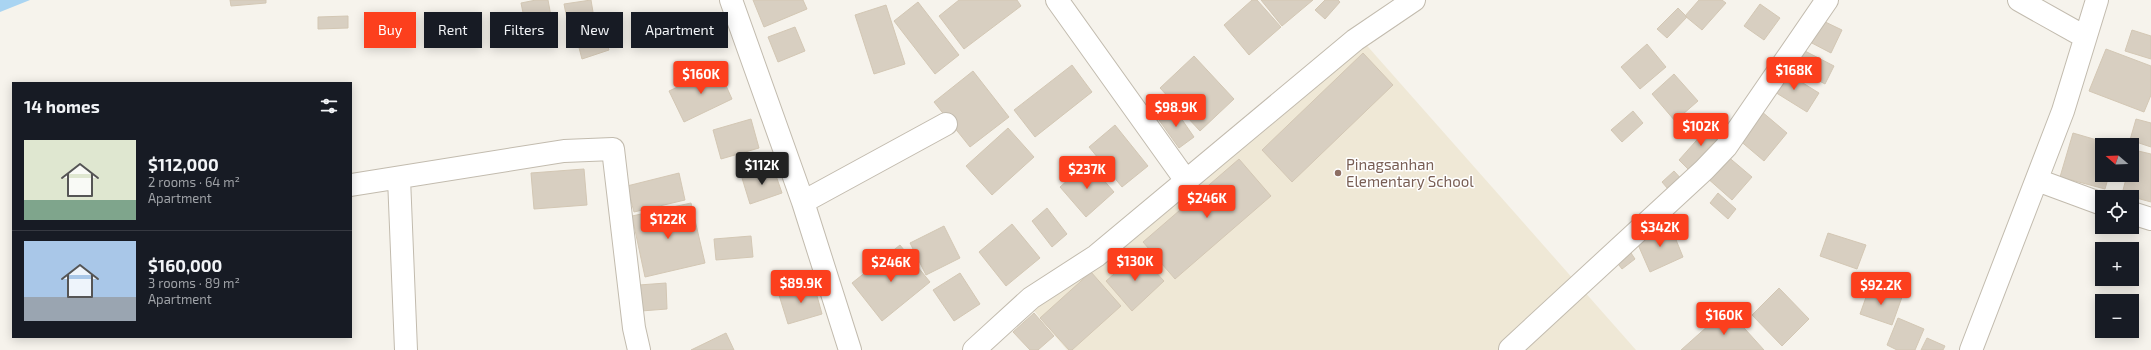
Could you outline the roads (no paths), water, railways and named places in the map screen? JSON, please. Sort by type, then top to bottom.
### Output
[{"type":"street","points":[[731,0],[803,202],[850,350]]},
{"type":"street","points":[[1057,0],[1187,182]]},
{"type":"street","points":[[974,350],[1031,298],[1096,256],[1187,182],[1354,40],[1414,0]]},
{"type":"street","points":[[1510,349],[1704,170],[1726,147],[1827,0]]},
{"type":"street","points":[[2019,0],[2085,37]]},
{"type":"street","points":[[1971,350],[2063,111],[2097,0]]},
{"type":"street","points":[[803,202],[946,124]]},
{"type":"street","points":[[352,185],[564,150],[613,149],[634,328],[639,350]]},
{"type":"street","points":[[400,178],[406,350]]},
{"type":"street","points":[[2037,180],[2095,201]]},
{"type":"street","points":[[2139,215],[2151,219]]},
{"type":"water","points":[[0,0],[30,0],[0,12]]},
{"type":"place","name":"Pinagsanhan Elementary School","points":[[1338,173]]}]
